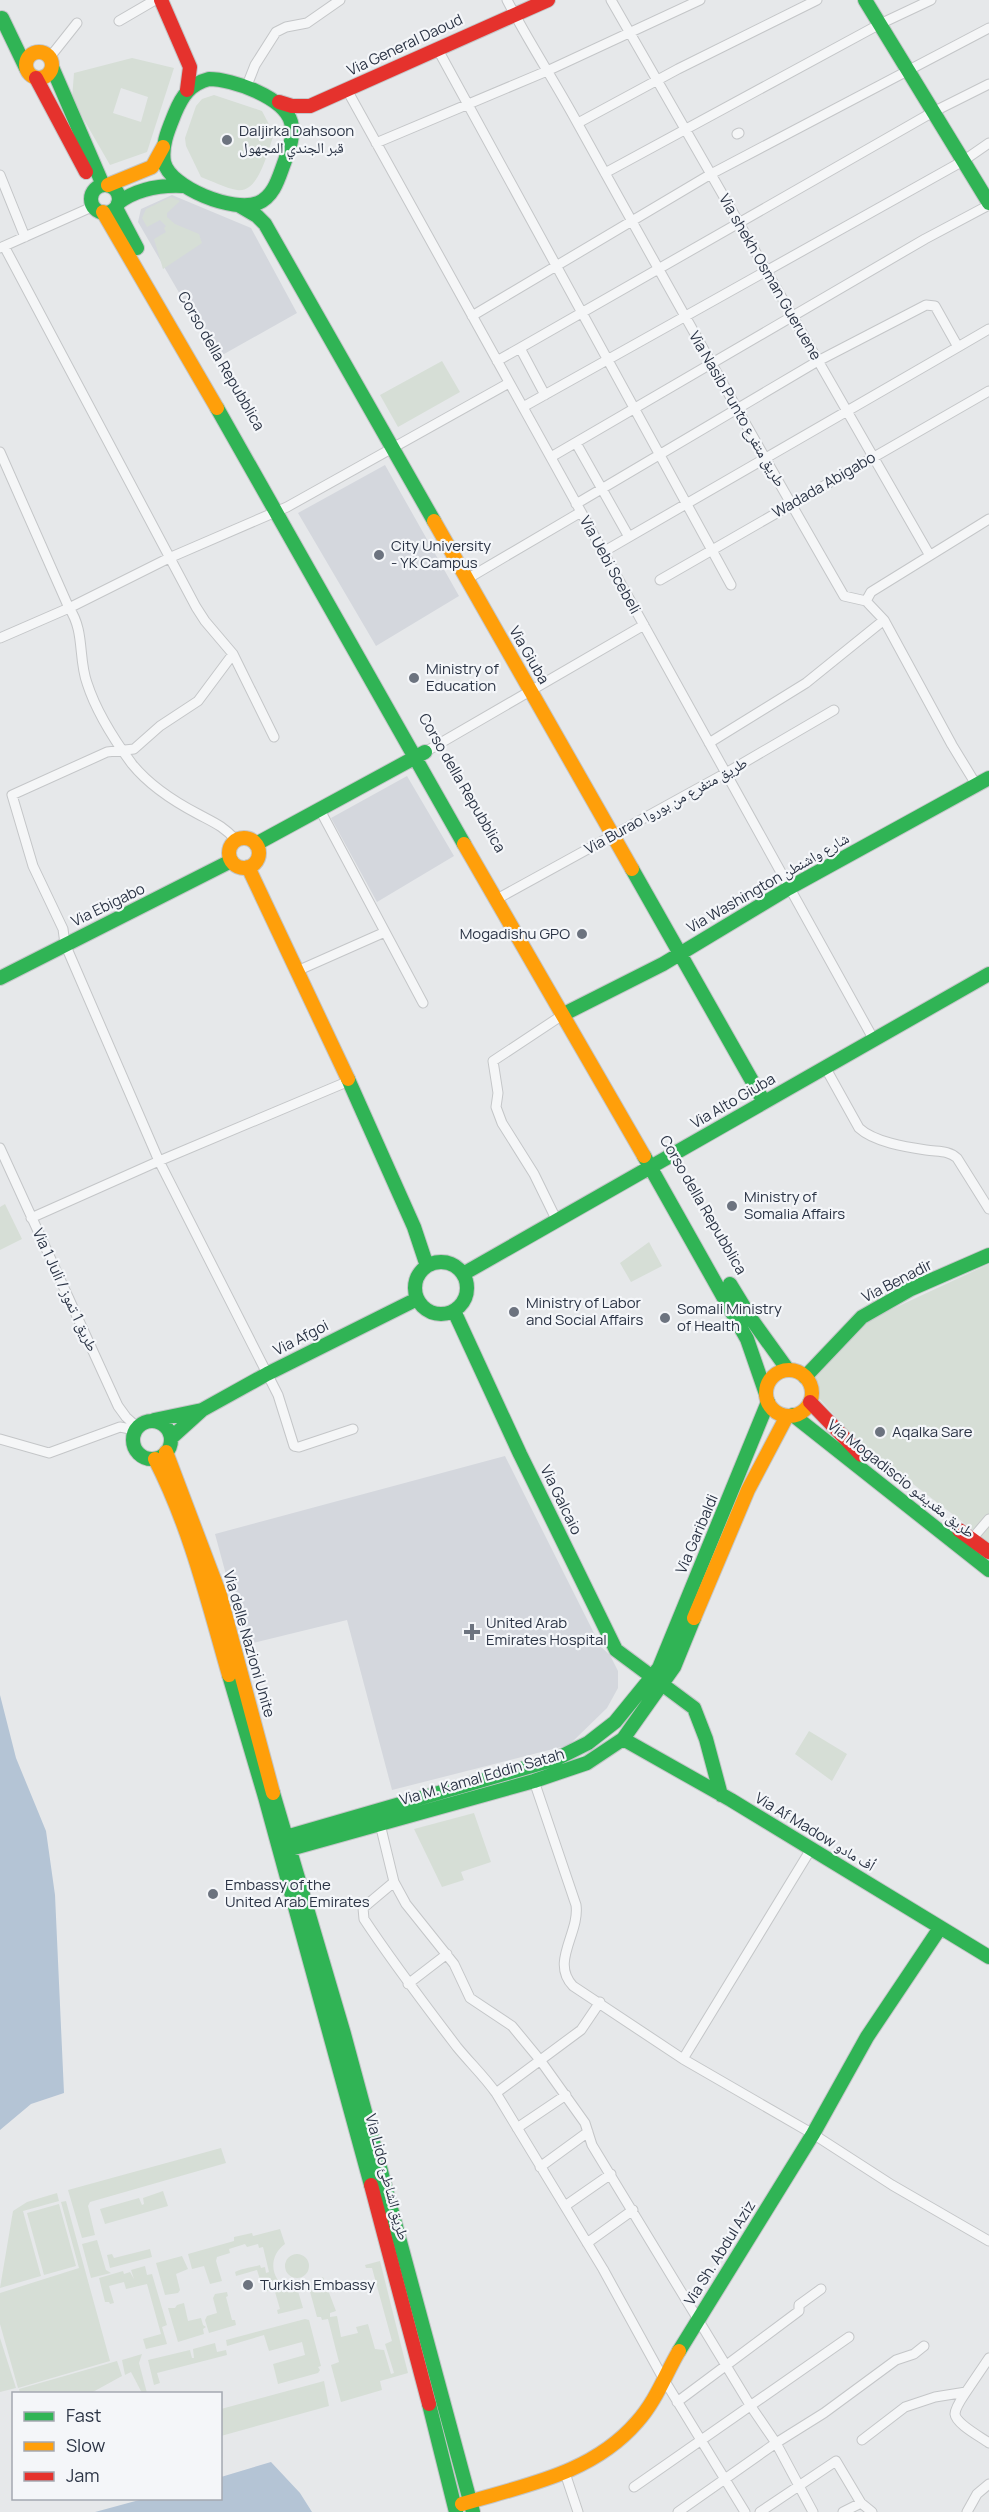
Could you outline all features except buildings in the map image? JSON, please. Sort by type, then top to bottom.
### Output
[{"type":"main road","points":[[161,0],[190,67],[187,90]]},
{"type":"main road","name":"Via General Daoud","points":[[310,106],[548,0]]},
{"type":"main road","points":[[865,0],[989,204]]},
{"type":"main road","points":[[1,16],[48,59],[102,186]]},
{"type":"main road","points":[[1,16],[29,74],[36,78],[102,186],[117,192],[108,207]]},
{"type":"main road","points":[[26,68],[29,55],[48,59]]},
{"type":"main road","points":[[36,78],[45,77],[48,59]]},
{"type":"main road","points":[[190,67],[209,79]]},
{"type":"main road","points":[[310,106],[292,106],[221,80],[209,79],[197,83],[187,90],[180,100],[165,142],[152,167],[102,186],[92,198],[108,207],[419,755],[569,1012],[655,1165],[747,1339],[767,1398],[776,1412],[790,1416],[806,1408],[810,1402],[811,1389],[805,1377],[788,1370],[774,1375],[766,1387],[767,1398]]},
{"type":"main road","points":[[278,101],[286,110],[291,121],[292,141]]},
{"type":"main road","points":[[265,224],[264,214],[270,194],[299,120],[310,106]]},
{"type":"main road","points":[[165,142],[163,154],[165,166],[182,186]]},
{"type":"main road","points":[[108,207],[158,185],[182,186],[228,204],[240,206],[255,204],[270,194]]},
{"type":"main road","points":[[240,206],[257,216],[265,224]]},
{"type":"main road","name":"Via Giuba","points":[[265,224],[764,1102]]},
{"type":"main road","points":[[256,844],[419,755]]},
{"type":"main road","name":"Via Washington شارع واشنطن","points":[[569,1012],[680,954],[789,888],[983,782]]},
{"type":"main road","points":[[244,838],[256,844],[258,858],[248,867],[238,867],[231,861],[229,852],[236,840],[244,838]]},
{"type":"main road","name":"Via Ebigabo","points":[[0,978],[231,861]]},
{"type":"main road","points":[[248,867],[349,1081],[414,1227],[427,1266]]},
{"type":"main road","name":"Via Alto Giuba","points":[[463,1274],[989,974]]},
{"type":"main road","name":"Corso della Repubblica","points":[[655,1165],[752,1320],[788,1370]]},
{"type":"main road","name":"Via Benadir","points":[[805,1377],[844,1335],[871,1311],[911,1289],[989,1255]]},
{"type":"main road","points":[[447,1263],[463,1274],[467,1292],[460,1307],[454,1311],[446,1314],[430,1312],[417,1299],[416,1284],[419,1275],[427,1266],[447,1263]]},
{"type":"main road","name":"Via Afgoi","points":[[202,1410],[267,1374],[417,1299]]},
{"type":"main road","name":"Via Galcaio","points":[[454,1311],[520,1454],[616,1650],[694,1708],[706,1739],[721,1795]]},
{"type":"main road","name":"Via Garibaldi","points":[[658,1680],[659,1668],[767,1398]]},
{"type":"main road","name":"Via Mogadiscio طريق مقديشو","points":[[810,1402],[851,1447],[968,1545],[989,1570]]},
{"type":"main road","points":[[202,1410],[171,1438],[161,1455],[143,1457],[137,1452],[134,1446],[136,1428],[143,1422],[202,1410]]},
{"type":"main road","name":"Via Garibaldi","points":[[658,1680],[674,1666],[748,1490],[790,1416]]},
{"type":"main road","name":"Via Mogadiscio طريق مقديشو","points":[[790,1416],[968,1545],[989,1552]]},
{"type":"main road","points":[[154,1420],[165,1426],[171,1438]]},
{"type":"main road","name":"Via delle Nazioni Unite","points":[[161,1455],[283,1844]]},
{"type":"main road","name":"Via M. Kamal Eddin Satah","points":[[283,1844],[558,1766],[587,1763],[623,1739],[658,1680]]},
{"type":"main road","name":"Via M. Kamal Eddin Satah","points":[[283,1844],[380,1824],[534,1781],[606,1732],[658,1680]]},
{"type":"main road","name":"Via Af Madow أف مادو","points":[[623,1739],[721,1795],[989,1957]]},
{"type":"main road","name":"Via Lido طريق الشاطئ","points":[[283,1844],[306,1905],[456,2509]]},
{"type":"main road","name":"Via Lido طريق الشاطئ","points":[[283,1844],[472,2507]]},
{"type":"main road","name":"Via Sh. Abdul Aziz","points":[[456,2509],[472,2507],[565,2473],[593,2459],[637,2422],[659,2391],[663,2378],[813,2134],[867,2037],[940,1928]]},
{"type":"street","points":[[119,21],[155,0]]},
{"type":"street","points":[[246,88],[255,65],[276,32],[285,27],[307,23],[340,0]]},
{"type":"street","name":"Via Nasib Punto طريق متفرع","points":[[507,0],[578,123],[764,459],[844,596],[866,601],[884,620],[952,745],[983,782]]},
{"type":"street","name":"Via shekh Osman Gueruene","points":[[611,0],[929,554]]},
{"type":"street","points":[[376,143],[547,71],[700,0]]},
{"type":"street","points":[[578,123],[657,80],[818,0]]},
{"type":"street","points":[[605,173],[880,24],[931,0]]},
{"type":"street","points":[[48,59],[77,23]]},
{"type":"street","points":[[472,316],[711,174],[989,28]]},
{"type":"street","points":[[437,48],[731,585]]},
{"type":"street","points":[[497,361],[933,112],[989,84]]},
{"type":"street","name":"Via Uebi Scebeli","points":[[346,90],[874,1040]]},
{"type":"street","points":[[523,407],[963,161],[989,144]]},
{"type":"street","points":[[0,175],[25,237]]},
{"type":"street","points":[[551,457],[989,204]]},
{"type":"street","points":[[108,207],[2,247],[169,558],[205,621],[233,654],[274,737]]},
{"type":"street","points":[[467,579],[579,508],[602,489],[659,455],[818,361],[927,305],[935,306],[958,346]]},
{"type":"street","points":[[603,552],[989,329]]},
{"type":"street","points":[[520,348],[545,394]]},
{"type":"street","points":[[0,638],[69,608],[169,558],[281,509],[509,383]]},
{"type":"street","name":"Wadada Abigabo","points":[[660,580],[989,391]]},
{"type":"street","points":[[576,443],[629,537]]},
{"type":"street","points":[[0,452],[69,608],[75,616],[80,632],[87,684],[123,751],[154,785],[198,814],[219,824],[236,840]]},
{"type":"street","points":[[866,601],[871,592],[929,554],[989,519]]},
{"type":"street","points":[[709,743],[806,683],[884,620]]},
{"type":"street","points":[[419,755],[644,625]]},
{"type":"street","points":[[233,654],[198,701],[160,726],[134,749],[107,752],[12,795],[33,866],[63,929],[65,944],[159,1161],[278,1395],[294,1446],[299,1447],[353,1428]]},
{"type":"street","name":"Via Burao طريق متفرع من بوروا","points":[[502,896],[726,773],[834,710]]},
{"type":"street","points":[[320,810],[423,1003]]},
{"type":"street","points":[[297,971],[385,932]]},
{"type":"street","points":[[557,1221],[534,1174],[502,1123],[496,1107],[498,1093],[493,1061],[569,1012]]},
{"type":"street","points":[[825,1067],[859,1128],[867,1135],[926,1150],[952,1153],[985,1193],[989,1209]]},
{"type":"street","points":[[31,1218],[349,1081]]},
{"type":"street","name":"Via 1 Juli / طريق 1 تموز","points":[[0,1149],[118,1406],[136,1428]]},
{"type":"street","points":[[0,1439],[49,1453],[120,1428],[136,1428]]},
{"type":"street","points":[[968,1545],[989,1519]]},
{"type":"street","points":[[534,1781],[576,1905],[578,1916],[564,1958],[563,1969],[566,1978],[573,1986],[682,2059],[813,2134],[892,2185],[989,2241]]},
{"type":"street","points":[[380,1824],[394,1882],[406,1905],[447,1954],[459,1972],[470,1998],[512,2026],[540,2060],[585,2123],[592,2145],[750,2405],[776,2443],[813,2512]]},
{"type":"street","points":[[682,2059],[812,1850]]},
{"type":"street","points":[[394,1882],[363,1908],[364,1919],[408,1984],[461,2052],[482,2072],[496,2093],[587,2243],[677,2402],[745,2512]]},
{"type":"street","points":[[408,1984],[447,1954]]},
{"type":"street","points":[[496,2093],[581,2031],[600,2002]]},
{"type":"street","points":[[517,2128],[566,2095]]},
{"type":"street","points":[[540,2167],[588,2132]]},
{"type":"street","points":[[564,2206],[610,2174]]},
{"type":"street","points":[[587,2243],[633,2210]]},
{"type":"street","points":[[677,2402],[799,2311],[799,2305],[820,2289]]},
{"type":"street","points":[[634,2487],[849,2337]]},
{"type":"street","points":[[678,2512],[776,2443],[824,2413],[896,2360],[914,2354],[924,2346]]},
{"type":"street","points":[[989,2358],[986,2371],[966,2392],[955,2412],[957,2420],[989,2443]]},
{"type":"street","points":[[862,2440],[905,2407],[935,2397],[966,2392]]},
{"type":"street","points":[[760,2512],[836,2461],[861,2504],[872,2512]]},
{"type":"street","points":[[565,2473],[578,2512]]},
{"type":"street","points":[[967,2512],[977,2494],[989,2484]]},
{"type":"street","points":[[843,2512],[861,2504]]},
{"type":"shaded area","points":[[132,58],[174,68],[147,152],[110,165],[72,99],[74,73]],"holes":[[[121,88],[148,97],[141,122],[113,113]]]},
{"type":"shaded area","points":[[214,95],[262,111],[274,134],[262,169],[257,178],[245,189],[232,189],[201,177],[186,146],[185,138],[196,106],[202,99]]},
{"type":"shaded area","points":[[172,195],[251,228],[297,313],[217,358],[138,222],[141,209]]},
{"type":"shaded area","points":[[171,197],[180,201],[167,213],[167,217],[175,224],[199,234],[202,243],[163,269],[154,239],[166,232],[164,228],[166,226],[160,220],[147,227],[142,218],[146,209]]},
{"type":"shaded area","points":[[442,361],[460,392],[398,427],[380,395]]},
{"type":"shaded area","name":"City University - YK Campus","points":[[385,465],[459,596],[376,646],[298,513]]},
{"type":"shaded area","points":[[407,776],[454,856],[377,902],[331,818]]},
{"type":"shaded area","points":[[5,1204],[22,1239],[0,1250],[0,1207]]},
{"type":"shaded area","points":[[649,1242],[662,1266],[631,1282],[620,1263]]},
{"type":"shaded area","points":[[989,1264],[989,1542],[858,1442],[817,1396],[813,1379],[856,1330],[873,1318]]},
{"type":"shaded area","name":"United Arab Emirates Hospital","points":[[505,1456],[601,1647],[610,1655],[618,1671],[618,1688],[607,1708],[569,1745],[392,1790],[347,1620],[245,1645],[215,1534]]},
{"type":"shaded area","points":[[809,1731],[847,1754],[832,1781],[795,1754]]},
{"type":"shaded area","points":[[474,1813],[491,1862],[461,1872],[464,1880],[442,1887],[414,1829]]},
{"type":"shaded area","points":[[221,2148],[226,2163],[90,2202],[88,2206],[95,2235],[82,2238],[68,2190]]},
{"type":"shaded area","points":[[163,2191],[168,2206],[105,2224],[100,2209],[139,2198],[142,2205],[144,2204],[143,2198]]},
{"type":"shaded area","points":[[57,2193],[59,2201],[23,2211],[41,2276],[0,2288],[13,2211],[27,2202]]},
{"type":"shaded area","points":[[66,2201],[110,2361],[18,2388],[0,2324],[0,2293],[79,2268],[61,2202]]},
{"type":"shaded area","points":[[59,2204],[76,2266],[44,2275],[27,2213]]},
{"type":"shaded area","points":[[280,2229],[285,2244],[275,2257],[274,2272],[282,2285],[298,2291],[303,2308],[278,2314],[277,2310],[280,2309],[273,2285],[270,2285],[272,2290],[264,2292],[257,2270],[236,2276],[235,2272],[260,2265],[261,2268],[265,2267],[266,2273],[269,2272],[263,2247],[259,2248],[258,2244],[247,2247],[245,2244],[229,2249],[230,2253],[217,2257],[222,2281],[210,2284],[204,2266],[192,2269],[188,2254],[234,2241],[234,2237],[252,2233],[253,2236]]},
{"type":"shaded area","points":[[97,2240],[106,2270],[111,2273],[91,2278],[82,2244]]},
{"type":"shaded area","points":[[150,2249],[152,2257],[110,2268],[107,2255],[112,2254],[114,2258]]},
{"type":"shaded area","points":[[297,2254],[305,2258],[309,2266],[305,2274],[297,2278],[289,2274],[285,2266],[289,2258]]},
{"type":"shaded area","points":[[182,2256],[188,2269],[176,2274],[180,2290],[178,2293],[165,2295],[156,2263]]},
{"type":"shaded area","points":[[380,2261],[408,2373],[380,2381],[382,2390],[341,2402],[331,2365],[339,2362],[328,2319],[322,2320],[321,2317],[317,2317],[309,2288],[323,2277],[336,2311],[330,2313],[330,2317],[337,2316],[341,2337],[358,2333],[356,2327],[368,2324],[375,2349],[384,2350],[391,2374],[394,2373],[385,2344],[392,2341],[372,2268],[366,2268],[365,2265]]},
{"type":"shaded area","points":[[145,2266],[147,2275],[152,2274],[167,2325],[162,2327],[167,2344],[146,2349],[143,2339],[161,2334],[147,2284],[126,2289],[124,2282],[109,2286],[114,2303],[110,2304],[105,2302],[99,2278],[123,2271],[124,2274],[130,2272],[134,2279],[131,2270]]},
{"type":"shaded area","points":[[227,2292],[226,2297],[232,2320],[235,2320],[236,2325],[209,2333],[205,2320],[207,2316],[217,2313],[213,2298],[215,2294]]},
{"type":"shaded area","points":[[184,2303],[188,2321],[201,2318],[206,2327],[203,2329],[204,2334],[178,2342],[168,2308],[175,2308]]},
{"type":"shaded area","points":[[305,2319],[309,2320],[321,2366],[318,2367],[320,2370],[318,2373],[278,2384],[273,2364],[305,2355],[302,2342],[269,2351],[264,2335],[227,2346],[226,2340]]},
{"type":"shaded area","points":[[0,2338],[16,2388],[0,2392]]},
{"type":"shaded area","points":[[215,2343],[217,2352],[226,2350],[227,2355],[157,2373],[160,2383],[154,2385],[148,2360],[190,2350],[194,2358],[193,2349]]},
{"type":"shaded area","points":[[142,2354],[139,2363],[147,2392],[141,2392],[131,2372],[125,2375],[122,2360]]},
{"type":"shaded area","points":[[117,2361],[122,2376],[93,2392],[20,2392],[19,2389]]},
{"type":"shaded area","points":[[324,2381],[329,2406],[222,2436],[222,2409]]},
{"type":"water","points":[[0,1695],[16,1758],[46,1831],[55,1895],[64,2093],[31,2104],[0,2130]]},
{"type":"water","points":[[271,2462],[300,2493],[312,2512],[95,2512],[139,2500],[222,2500],[222,2477]]},
{"type":"traffic: fast","points":[[865,0],[989,203]]},
{"type":"traffic: fast","points":[[2,18],[26,68]]},
{"type":"traffic: fast","points":[[52,67],[103,185]]},
{"type":"traffic: fast","points":[[209,79],[231,82],[268,97],[286,113],[291,122],[290,144],[279,177],[268,197],[258,203],[234,204],[204,196],[178,181],[169,172],[164,162],[166,137],[181,101],[192,87],[209,79]]},
{"type":"traffic: fast","points":[[105,185],[115,189],[119,199],[115,209],[105,213],[95,209],[91,199],[95,189],[105,185]]},
{"type":"traffic: fast","points":[[118,203],[133,194],[148,189],[182,186]]},
{"type":"traffic: fast","points":[[240,206],[257,216],[265,224],[434,521]]},
{"type":"traffic: fast","points":[[116,208],[137,248]]},
{"type":"traffic: fast","points":[[217,408],[464,844]]},
{"type":"traffic: fast","points":[[256,844],[425,752]]},
{"type":"traffic: fast","points":[[564,1014],[663,964],[789,888],[989,778]]},
{"type":"traffic: fast","points":[[0,978],[231,861]]},
{"type":"traffic: fast","points":[[632,869],[764,1102]]},
{"type":"traffic: fast","points":[[463,1274],[989,974]]},
{"type":"traffic: fast","points":[[348,1079],[414,1227],[427,1266]]},
{"type":"traffic: fast","points":[[644,1156],[747,1339],[766,1394]]},
{"type":"traffic: fast","points":[[805,1377],[862,1317],[911,1289],[989,1255]]},
{"type":"traffic: fast","points":[[441,1262],[451,1264],[459,1270],[465,1278],[467,1288],[465,1298],[459,1306],[451,1312],[441,1314],[431,1312],[423,1306],[417,1298],[415,1288],[417,1278],[423,1270],[431,1264],[441,1262]]},
{"type":"traffic: fast","points":[[730,1284],[752,1320],[788,1370]]},
{"type":"traffic: fast","points":[[171,1438],[202,1410],[267,1374],[417,1299]]},
{"type":"traffic: fast","points":[[454,1311],[520,1454],[616,1650],[694,1708],[706,1739],[721,1795]]},
{"type":"traffic: fast","points":[[279,1839],[556,1759],[588,1743],[615,1722],[659,1668],[768,1402]]},
{"type":"traffic: fast","points":[[154,1420],[202,1410]]},
{"type":"traffic: fast","points":[[793,1415],[989,1570]]},
{"type":"traffic: fast","points":[[152,1421],[159,1422],[165,1427],[170,1433],[171,1440],[170,1447],[165,1453],[159,1458],[152,1459],[145,1458],[139,1453],[134,1447],[133,1440],[134,1433],[139,1427],[145,1422],[152,1421]]},
{"type":"traffic: fast","points":[[283,1851],[534,1781],[587,1763],[623,1739],[674,1667],[694,1618]]},
{"type":"traffic: fast","points":[[229,1675],[265,1797],[371,2185]]},
{"type":"traffic: fast","points":[[623,1739],[731,1800],[989,1957]]},
{"type":"traffic: fast","points":[[273,1793],[344,2034],[473,2512]]},
{"type":"traffic: fast","points":[[679,2351],[813,2134],[867,2037],[940,1928]]},
{"type":"traffic: fast","points":[[429,2404],[456,2512]]},
{"type":"traffic: slow","points":[[39,52],[48,56],[52,65],[48,74],[39,78],[30,74],[26,65],[30,56],[39,52]]},
{"type":"traffic: slow","points":[[108,185],[152,167],[163,147]]},
{"type":"traffic: slow","points":[[103,212],[217,408]]},
{"type":"traffic: slow","points":[[434,521],[632,869]]},
{"type":"traffic: slow","points":[[244,838],[255,842],[259,853],[255,864],[244,868],[233,864],[229,853],[233,842],[244,838]]},
{"type":"traffic: slow","points":[[464,844],[644,1156]]},
{"type":"traffic: slow","points":[[248,867],[348,1079]]},
{"type":"traffic: slow","points":[[789,1370],[805,1377],[812,1393],[805,1409],[789,1416],[773,1409],[766,1393],[773,1377],[789,1370]]},
{"type":"traffic: slow","points":[[694,1618],[748,1490],[787,1416]]},
{"type":"traffic: slow","points":[[166,1452],[220,1595],[273,1793]]},
{"type":"traffic: slow","points":[[155,1459],[188,1538],[229,1675]]},
{"type":"traffic: slow","points":[[462,2504],[556,2475],[600,2454],[619,2440],[644,2414],[679,2351]]},
{"type":"traffic: jam","points":[[161,0],[190,67],[187,90]]},
{"type":"traffic: jam","points":[[279,102],[292,106],[310,106],[548,0]]},
{"type":"traffic: jam","points":[[36,78],[86,172]]},
{"type":"traffic: jam","points":[[810,1402],[861,1455]]},
{"type":"traffic: jam","points":[[959,1530],[989,1552]]},
{"type":"traffic: jam","points":[[371,2185],[429,2404]]},
{"type":"place","name":"Daljirka Dahsoon قبر الجندي المجهول","points":[[227,140]]},
{"type":"place","name":"City University - YK Campus","points":[[379,555]]},
{"type":"place","name":"Ministry of Education","points":[[414,678]]},
{"type":"place","name":"Mogadishu GPO","points":[[582,934]]},
{"type":"place","name":"Ministry of Somalia Affairs","points":[[732,1206]]},
{"type":"place","name":"Ministry of Labor and Social Affairs","points":[[514,1312]]},
{"type":"place","name":"Somali Ministry of Health","points":[[665,1318]]},
{"type":"place","name":"Aqalka Sare","points":[[880,1432]]},
{"type":"place","name":"United Arab Emirates Hospital","points":[[472,1632]]},
{"type":"place","name":"Embassy of the United Arab Emirates","points":[[213,1894]]},
{"type":"place","name":"Turkish Embassy","points":[[248,2285]]}]
